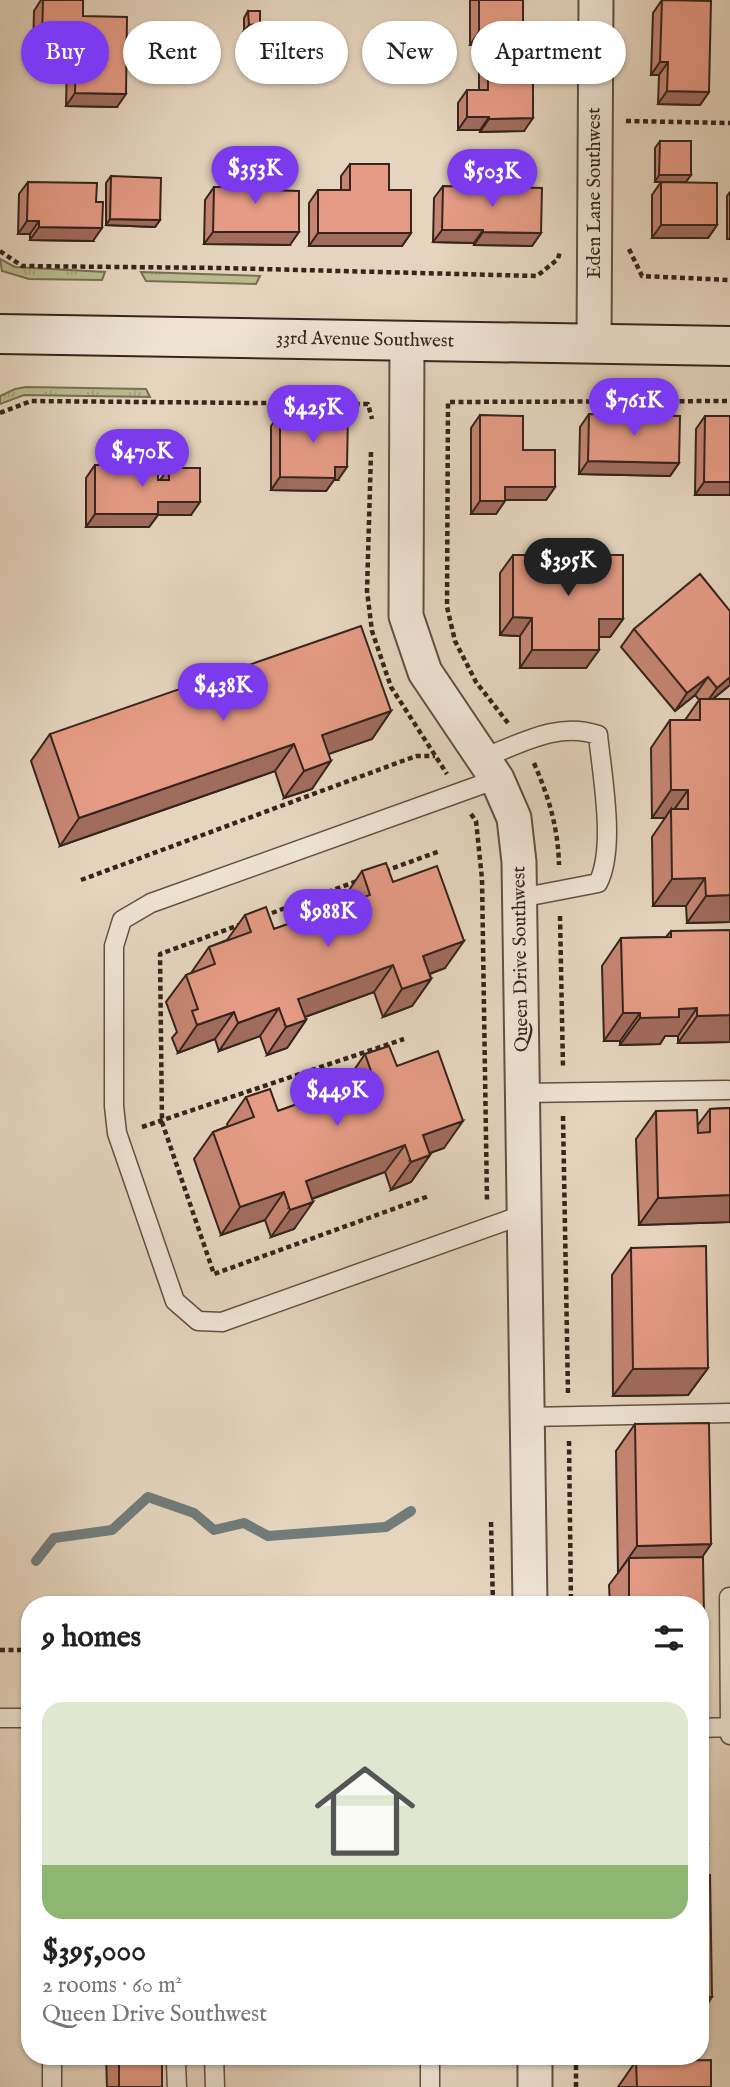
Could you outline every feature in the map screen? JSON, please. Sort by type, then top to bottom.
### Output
[{"type":"street","name":"Eden Lane Southwest","points":[[594,344],[612,120],[596,0]]},
{"type":"street","name":"33rd Avenue Southwest","points":[[0,334],[730,346]]},
{"type":"street","name":"Queen Drive Southwest","points":[[407,341],[406,615],[425,672],[490,768],[514,818],[520,898],[530,1596]]},
{"type":"street","points":[[535,2065],[535,2087]]},
{"type":"lane","points":[[520,898],[598,883],[604,871],[607,835],[598,735],[582,730],[551,732],[490,768],[458,792],[151,903],[122,920],[114,946],[114,1106],[117,1133],[175,1301],[198,1321],[222,1322],[525,1214]]},
{"type":"lane","points":[[523,1093],[728,1090]]},
{"type":"lane","points":[[528,1417],[730,1413]]},
{"type":"lane","points":[[729,1597],[730,1735]]},
{"type":"lane","points":[[0,1718],[21,1718]]},
{"type":"lane","points":[[709,1728],[730,1727]]},
{"type":"lane","points":[[52,2065],[52,2087]]},
{"type":"lane","points":[[176,2065],[177,2087]]},
{"type":"lane","points":[[214,2065],[215,2087]]},
{"type":"lane","points":[[430,2065],[430,2087]]},
{"type":"path","points":[[612,120],[628,107]]},
{"type":"path","points":[[612,120],[730,123]]},
{"type":"path","points":[[612,120],[628,135]]},
{"type":"path","points":[[627,244],[642,276],[730,280]]},
{"type":"path","points":[[0,251],[22,266],[537,276],[558,259],[561,249]]},
{"type":"path","points":[[0,413],[30,401],[368,404],[372,419],[371,432]]},
{"type":"path","points":[[371,446],[367,591],[372,631],[391,687],[476,821],[482,879],[488,1228]]},
{"type":"path","points":[[81,880],[416,756],[435,756]]},
{"type":"path","points":[[376,874],[440,851]]},
{"type":"path","points":[[262,916],[364,879]]},
{"type":"path","points":[[249,921],[159,954],[162,1122],[214,1275],[429,1196]]},
{"type":"path","points":[[117,1133],[162,1122],[404,1039]]},
{"type":"path","points":[[491,1522],[493,1596]]},
{"type":"path","points":[[0,1650],[21,1650]]},
{"type":"path","points":[[576,2065],[576,2087]]},
{"type":"green space","points":[[0,259],[15,267],[105,272],[102,280],[29,279],[2,271]]},
{"type":"green space","points":[[141,272],[260,276],[256,284],[146,281]]},
{"type":"green space","points":[[26,387],[146,389],[150,397],[24,395],[0,404],[0,396]]},
{"type":"building","points":[[43,0],[83,0],[83,16],[127,17],[127,21],[123,21],[123,84],[126,84],[126,94],[75,93],[75,84],[109,84],[109,21],[42,21]]},
{"type":"building","points":[[479,0],[523,0],[523,21],[479,21]]},
{"type":"building","points":[[662,0],[711,1],[709,92],[667,91],[668,62],[660,62]]},
{"type":"building","points":[[248,11],[260,11],[260,21],[249,21]]},
{"type":"building","points":[[488,84],[533,84],[533,118],[467,117],[467,90],[488,90]]},
{"type":"building","points":[[660,141],[691,141],[691,175],[659,175]]},
{"type":"building","points":[[350,164],[389,164],[389,190],[411,190],[411,233],[318,233],[318,190],[350,190]]},
{"type":"building","points":[[235,168],[261,168],[261,187],[269,187],[269,190],[299,191],[299,232],[213,232],[214,187],[235,187]]},
{"type":"building","points":[[111,176],[161,178],[160,220],[110,219]]},
{"type":"building","points":[[28,182],[97,183],[96,202],[103,202],[102,228],[39,227],[39,221],[27,221]]},
{"type":"building","points":[[661,182],[717,183],[717,225],[661,225]]},
{"type":"building","points":[[443,186],[542,188],[541,233],[442,230]]},
{"type":"building","points":[[280,413],[348,414],[347,467],[335,467],[335,478],[280,477]]},
{"type":"building","points":[[589,414],[680,416],[679,463],[588,461]]},
{"type":"building","points":[[480,415],[523,416],[523,450],[555,450],[555,487],[505,487],[505,501],[480,501]]},
{"type":"building","points":[[705,416],[730,416],[730,482],[704,482]]},
{"type":"building","points":[[95,465],[158,465],[158,480],[169,480],[169,468],[200,468],[200,502],[158,502],[158,514],[95,514]]},
{"type":"building","points":[[513,555],[623,555],[623,619],[599,619],[599,650],[532,650],[532,618],[513,617]]},
{"type":"building","points":[[700,574],[730,611],[730,677],[717,688],[708,677],[687,693],[634,629]]},
{"type":"building","points":[[361,626],[391,711],[322,735],[331,761],[304,771],[294,744],[79,818],[50,734]]},
{"type":"building","points":[[700,699],[730,699],[730,895],[706,896],[705,878],[672,879],[671,809],[688,809],[688,790],[671,790],[670,720],[700,720]]},
{"type":"building","points":[[386,863],[393,882],[437,866],[464,941],[423,956],[431,979],[402,989],[393,965],[298,999],[306,1020],[286,1027],[279,1008],[238,1023],[234,1012],[197,1025],[192,1011],[198,1009],[186,975],[215,964],[209,947],[251,932],[245,915],[266,907],[274,929],[370,895],[362,871]]},
{"type":"building","points":[[730,930],[730,1015],[697,1016],[697,1008],[679,1009],[679,1017],[640,1018],[640,1013],[623,1013],[621,938],[671,937],[671,931]]},
{"type":"building","points":[[389,1046],[397,1066],[438,1051],[463,1121],[423,1135],[430,1155],[411,1162],[405,1145],[306,1181],[313,1202],[290,1210],[284,1192],[240,1207],[213,1132],[254,1117],[246,1097],[270,1089],[278,1111],[373,1077],[365,1054]]},
{"type":"building","points":[[730,1108],[730,1195],[658,1198],[656,1111],[697,1110],[698,1133],[710,1132],[710,1109]]},
{"type":"building","points":[[706,1246],[708,1368],[633,1369],[631,1248]]},
{"type":"building","points":[[709,1423],[711,1544],[637,1546],[635,1424]]},
{"type":"building","points":[[703,1557],[704,1596],[629,1596],[629,1558]]},
{"type":"building","points":[[709,1875],[710,1875],[712,1997],[709,1997]]},
{"type":"building","points":[[709,2060],[711,2087],[637,2087],[636,2065],[709,2065]]},
{"type":"building","points":[[119,2065],[162,2065],[162,2087],[119,2087]]},
{"type":"waterway","points":[[36,1561],[54,1538],[112,1530],[148,1497],[194,1513],[214,1530],[244,1523],[268,1536],[386,1527],[411,1511]]}]
